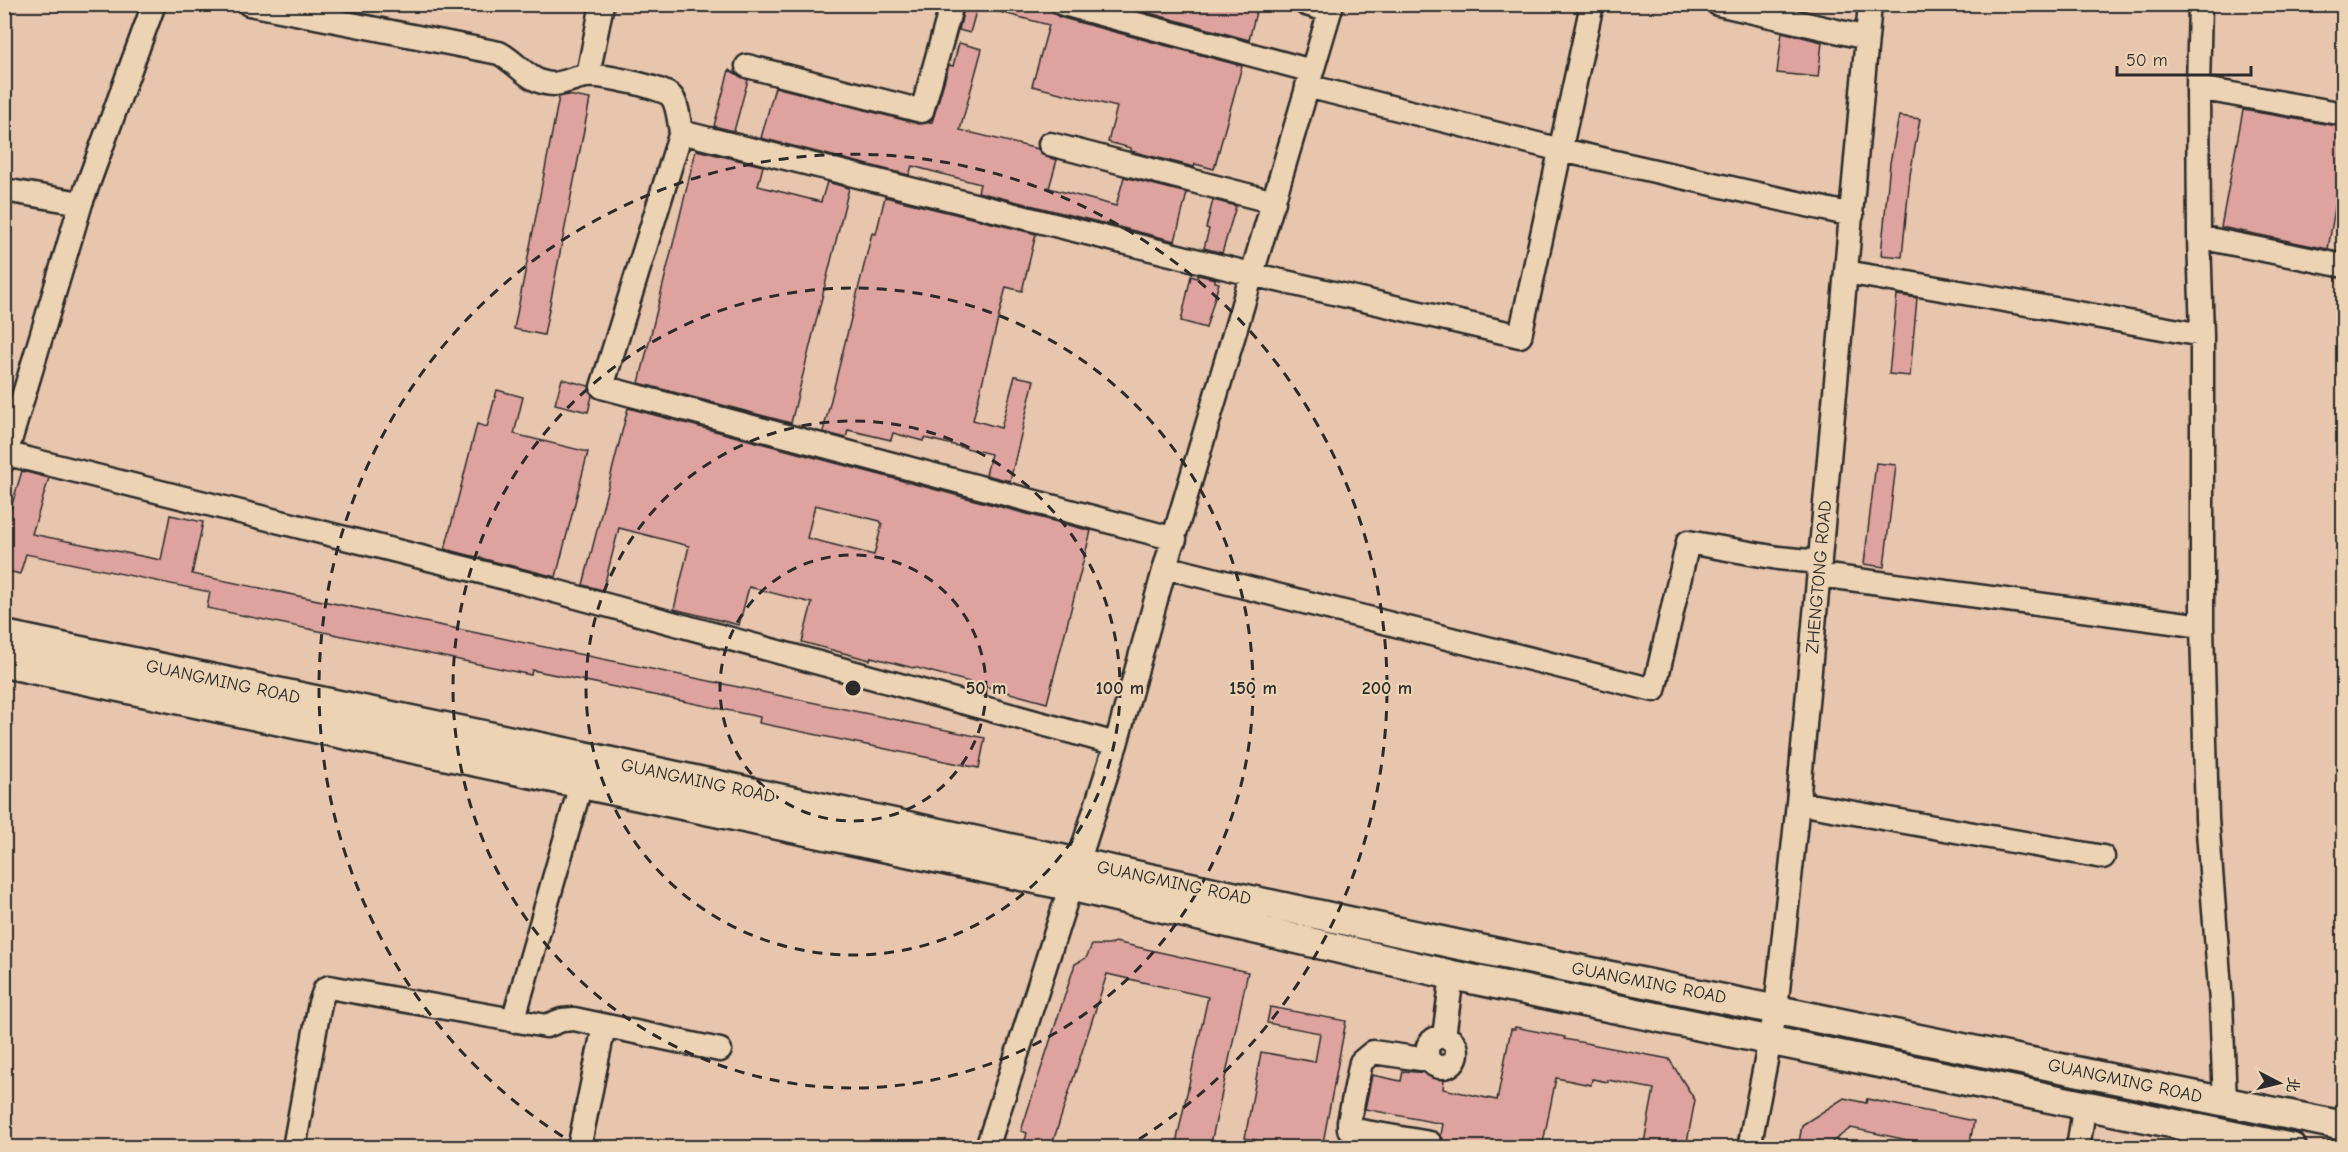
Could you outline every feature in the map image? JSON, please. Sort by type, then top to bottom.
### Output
[{"type":"main road","name":"GUANGMING ROAD","points":[[4,635],[588,757],[1073,874],[1452,975],[2085,1103],[2191,1138],[2292,1148]]},
{"type":"main road","name":"GUANGMING ROAD","points":[[4,663],[581,785],[1455,944],[2343,1126]]},
{"type":"main road","points":[[2341,1148],[2343,1138]]},
{"type":"street","points":[[154,4],[81,203],[5,456],[529,584],[1116,744]]},
{"type":"street","points":[[249,4],[499,53],[512,59],[521,71],[535,80],[544,82],[554,84],[588,75],[662,89],[673,98],[681,132],[602,387],[1174,539]]},
{"type":"street","points":[[588,75],[602,4]]},
{"type":"street","points":[[747,66],[922,111],[952,4]]},
{"type":"street","points":[[1063,4],[1309,79],[1561,150],[1852,215]]},
{"type":"street","points":[[987,1148],[1116,744],[1165,567],[1331,8],[1306,4]]},
{"type":"street","points":[[681,132],[1251,274],[1520,336],[1592,4]]},
{"type":"street","points":[[1718,4],[1867,38]]},
{"type":"street","name":"ZHENGTONG ROAD","points":[[1749,1148],[1776,1009],[1798,802],[1870,4]]},
{"type":"street","points":[[2200,4],[2199,237],[2202,334],[2202,626],[2206,818],[2221,1002],[2225,1102]]},
{"type":"street","points":[[2198,88],[2343,114]]},
{"type":"street","points":[[1050,144],[1274,202]]},
{"type":"street","points":[[4,190],[81,203]]},
{"type":"street","points":[[2199,237],[2343,266]]},
{"type":"street","points":[[1846,272],[2202,334]]},
{"type":"street","points":[[1165,567],[1654,690],[1688,542],[1820,568],[2202,626]]},
{"type":"street","points":[[513,1021],[588,757]]},
{"type":"street","points":[[1798,802],[2103,857]]},
{"type":"street","points":[[1430,1143],[1350,1129],[1349,1122],[1361,1062],[1373,1052],[1428,1060],[1438,1067],[1449,1066],[1453,1062],[1457,1052],[1456,1046],[1444,1037],[1452,975]]},
{"type":"street","points":[[294,1148],[320,1003],[325,989],[329,987],[546,1026],[562,1020],[574,1019],[720,1050]]},
{"type":"street","points":[[579,1148],[604,1026]]},
{"type":"street","points":[[2078,1148],[2085,1103]]},
{"type":"building","points":[[965,4],[978,4],[970,33],[959,30]]},
{"type":"building","points":[[989,4],[1050,4],[1053,13],[1059,17],[1242,66],[1214,169],[1195,164],[1194,167],[1131,151],[1131,148],[1108,142],[1117,107],[1032,86],[1049,25],[988,9]]},
{"type":"building","points":[[1144,4],[1258,4],[1249,40],[1142,11]]},
{"type":"building","points":[[1782,32],[1822,42],[1818,77],[1777,73]]},
{"type":"building","points":[[959,43],[982,49],[960,130],[1038,149],[1046,157],[1057,160],[1049,188],[1116,206],[1124,177],[1187,193],[1175,241],[978,192],[980,184],[912,166],[909,175],[761,138],[775,87],[919,124],[932,122],[949,65],[953,66]]},
{"type":"building","points":[[729,70],[748,80],[734,131],[714,126]]},
{"type":"building","points":[[568,95],[590,99],[544,335],[514,329],[559,97]]},
{"type":"building","points":[[2243,110],[2343,127],[2343,162],[2328,249],[2221,227]]},
{"type":"building","points":[[1899,116],[1920,119],[1910,175],[1902,257],[1881,255],[1890,163]]},
{"type":"building","points":[[696,150],[763,166],[758,186],[821,202],[827,182],[849,188],[791,423],[639,383]]},
{"type":"building","points":[[885,197],[1036,234],[1022,291],[1006,287],[973,420],[1001,428],[1015,376],[1034,380],[1010,481],[986,475],[991,454],[893,433],[891,440],[848,430],[846,438],[823,432],[872,233],[876,234]]},
{"type":"building","points":[[1213,200],[1236,206],[1222,253],[1204,248]]},
{"type":"building","points":[[1198,275],[1215,279],[1215,282],[1219,283],[1206,328],[1181,321],[1191,276],[1197,278]]},
{"type":"building","points":[[1897,295],[1917,298],[1910,376],[1889,374]]},
{"type":"building","points":[[562,379],[589,386],[592,396],[588,412],[555,404]]},
{"type":"building","points":[[497,390],[523,397],[514,434],[588,452],[556,577],[445,549],[477,424],[487,427]]},
{"type":"building","points":[[628,408],[1091,531],[1047,703],[914,667],[871,657],[870,660],[802,642],[812,603],[749,587],[739,625],[674,609],[689,546],[619,528],[603,590],[583,585]],"holes":[[[815,505],[880,521],[882,524],[874,555],[807,538]]]},
{"type":"building","points":[[1876,463],[1896,465],[1884,567],[1864,564]]},
{"type":"building","points":[[22,471],[49,478],[32,534],[161,560],[170,515],[203,522],[192,574],[985,738],[979,768],[759,723],[760,717],[532,670],[531,675],[207,608],[210,592],[26,554],[20,574],[4,570],[4,531]]},
{"type":"building","points":[[1115,942],[1248,972],[1210,1148],[1175,1148],[1208,997],[1107,974],[1051,1148],[1023,1148],[1027,1133],[1021,1131],[1075,964],[1086,958],[1092,945],[1109,945]]},
{"type":"building","points":[[1270,1007],[1346,1021],[1322,1148],[1297,1148],[1245,1138],[1261,1052],[1315,1062],[1320,1033],[1267,1023]]},
{"type":"building","points":[[1515,1027],[1669,1059],[1695,1100],[1686,1148],[1643,1148],[1654,1089],[1608,1080],[1608,1082],[1592,1079],[1591,1085],[1556,1078],[1542,1148],[1442,1148],[1443,1124],[1365,1109],[1372,1075],[1401,1081],[1403,1071],[1427,1073],[1436,1070],[1435,1078],[1444,1080],[1443,1089],[1497,1100],[1511,1029]]},
{"type":"building","points":[[1844,1098],[1866,1103],[1867,1099],[1974,1121],[1969,1148],[1945,1148],[1851,1128],[1832,1142],[1831,1148],[1798,1148],[1802,1125]]}]
